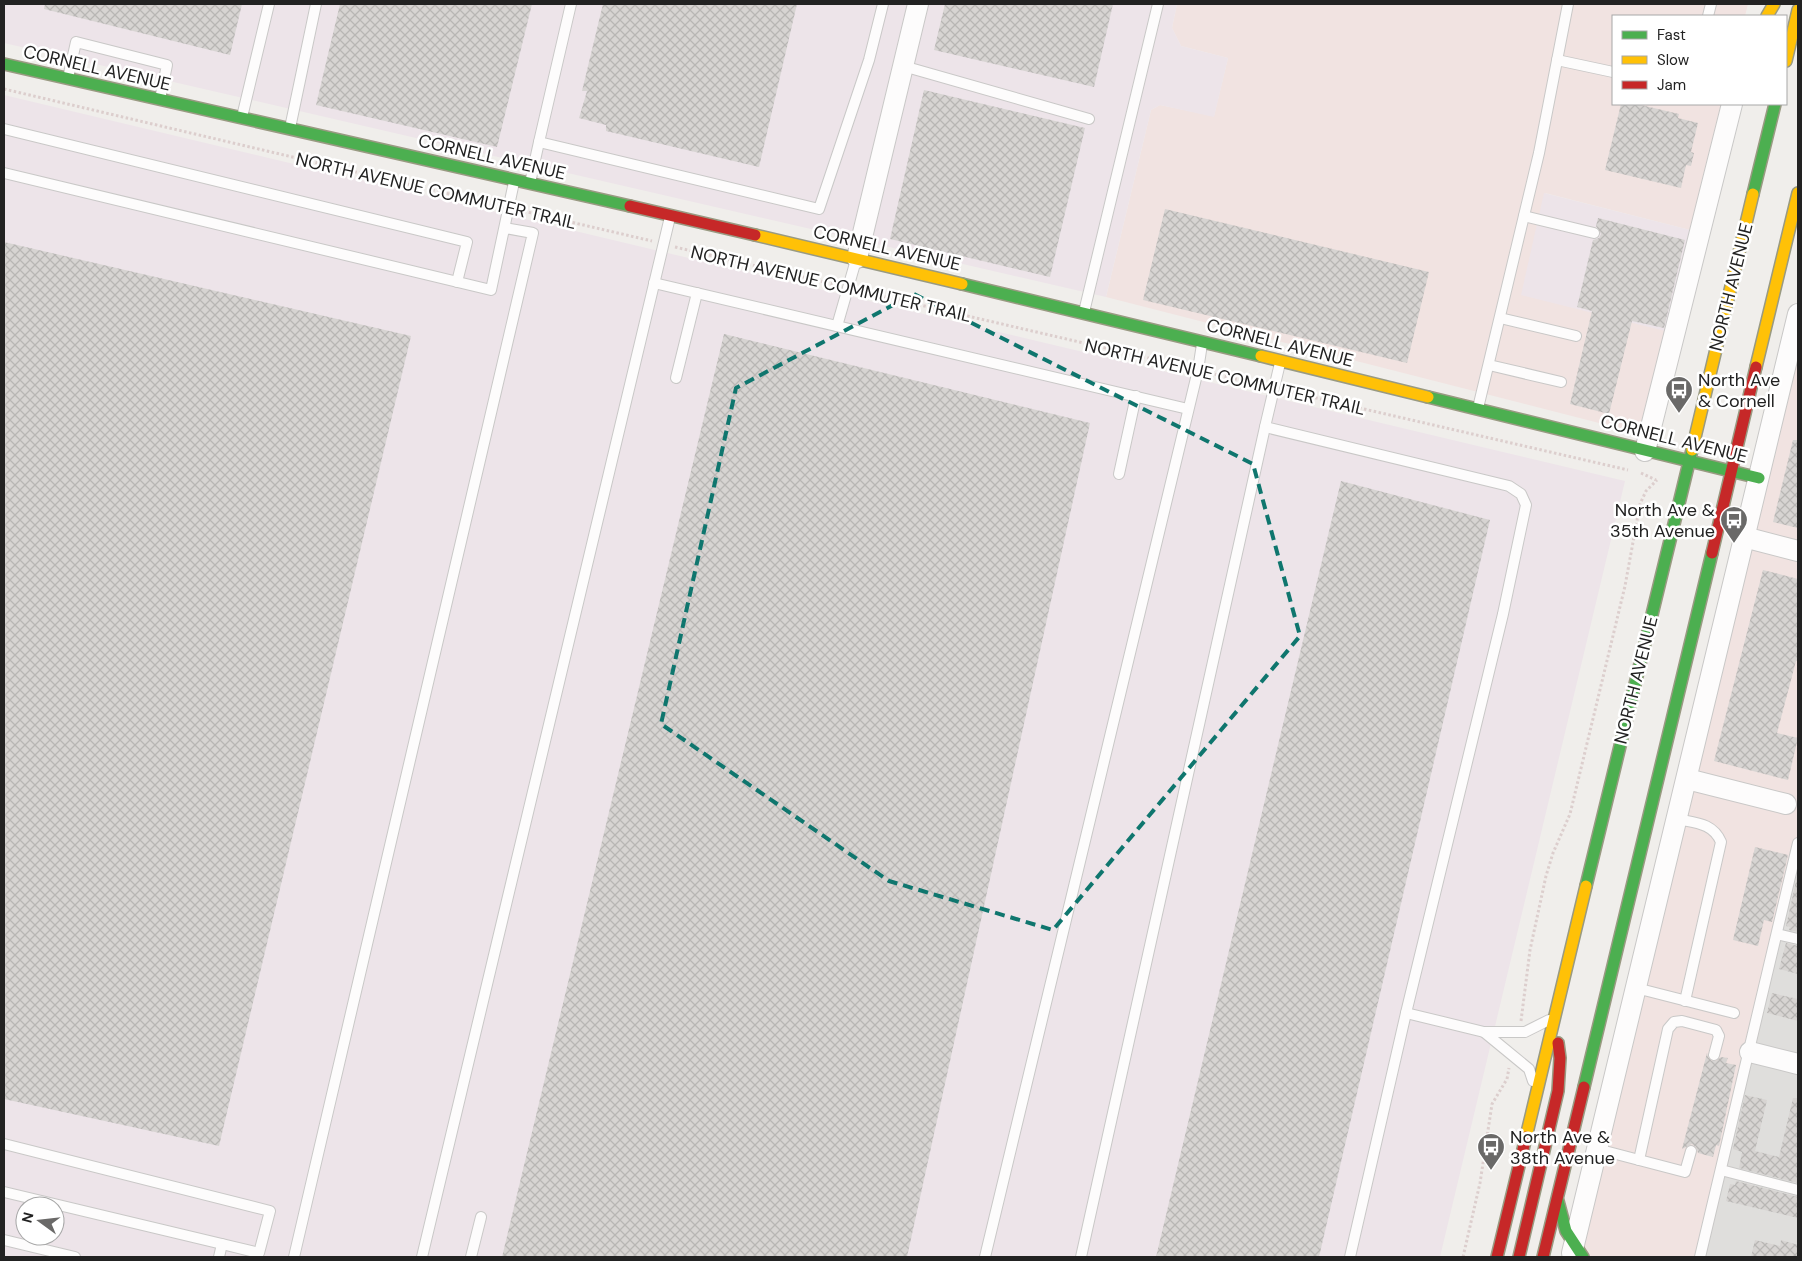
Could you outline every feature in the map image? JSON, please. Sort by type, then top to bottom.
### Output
[{"type":"main road","points":[[1768,15],[1774,4]]},
{"type":"main road","points":[[1787,57],[1798,10]]},
{"type":"main road","name":"CORNELL AVENUE","points":[[4,64],[857,258],[1759,478]]},
{"type":"main road","name":"NORTH AVENUE","points":[[1497,1257],[1775,105]]},
{"type":"main road","points":[[1542,1257],[1798,193]]},
{"type":"main road","points":[[1519,1257],[1558,1092],[1560,1058],[1554,1017]]},
{"type":"main road","points":[[1558,1194],[1560,1218],[1576,1254]]},
{"type":"street","points":[[857,258],[918,4]]},
{"type":"street","points":[[1645,451],[1732,105]]},
{"type":"street","points":[[1576,1254],[1597,1149],[1798,314]]},
{"type":"street","points":[[1744,537],[1798,551]]},
{"type":"street","points":[[1687,779],[1786,804]]},
{"type":"street","points":[[1750,1052],[1798,1064]]},
{"type":"lane","points":[[242,118],[268,4]]},
{"type":"lane","points":[[289,129],[316,4]]},
{"type":"lane","points":[[530,184],[571,4]]},
{"type":"lane","points":[[539,142],[819,209],[869,60],[883,4]]},
{"type":"lane","points":[[1084,313],[1158,4]]},
{"type":"lane","points":[[1478,409],[1524,216],[1568,4]]},
{"type":"lane","points":[[68,79],[76,42],[167,65],[160,100]]},
{"type":"lane","points":[[1557,60],[1612,72]]},
{"type":"lane","points":[[903,66],[1089,119]]},
{"type":"lane","points":[[4,129],[467,242],[457,282]]},
{"type":"lane","points":[[4,173],[491,290],[515,181]]},
{"type":"lane","points":[[422,1257],[670,216]]},
{"type":"lane","points":[[1524,216],[1594,233]]},
{"type":"lane","points":[[294,1257],[533,233],[505,228]]},
{"type":"lane","points":[[836,326],[857,258]]},
{"type":"lane","points":[[654,283],[1188,408]]},
{"type":"lane","points":[[676,378],[697,293]]},
{"type":"lane","points":[[1500,318],[1576,336]]},
{"type":"lane","points":[[985,1257],[1198,370],[1202,342]]},
{"type":"lane","points":[[1081,1257],[1281,362]]},
{"type":"lane","points":[[1489,365],[1561,382]]},
{"type":"lane","points":[[1119,474],[1136,396]]},
{"type":"lane","points":[[1265,427],[1509,486],[1521,494],[1526,505],[1503,614],[1406,1013],[1350,1257]]},
{"type":"lane","points":[[1677,819],[1708,826],[1717,832],[1720,842],[1685,1001]]},
{"type":"lane","points":[[1700,1257],[1798,843]]},
{"type":"lane","points":[[1777,934],[1798,939]]},
{"type":"lane","points":[[1636,988],[1734,1013]]},
{"type":"lane","points":[[1406,1013],[1484,1032],[1525,1032],[1554,1017]]},
{"type":"lane","points":[[1639,1160],[1668,1029],[1674,1022],[1682,1021],[1716,1030],[1719,1036],[1714,1055]]},
{"type":"lane","points":[[1484,1032],[1529,1069],[1533,1078],[1535,1096]]},
{"type":"lane","points":[[4,1144],[270,1211],[259,1253],[4,1192]]},
{"type":"lane","points":[[1597,1149],[1685,1172],[1691,1152]]},
{"type":"lane","points":[[1721,1170],[1798,1190]]},
{"type":"lane","points":[[471,1257],[481,1218]]},
{"type":"lane","points":[[4,1240],[75,1257]]},
{"type":"lane","points":[[219,1257],[222,1244]]},
{"type":"path","name":"NORTH AVENUE COMMUTER TRAIL","points":[[4,89],[1631,471]]},
{"type":"path","points":[[1520,1022],[1530,950],[1546,876],[1553,853],[1570,814],[1625,586],[1640,504],[1646,491],[1658,479],[1638,472]]},
{"type":"path","points":[[1462,1257],[1480,1183],[1492,1104],[1507,1079],[1511,1062]]},
{"type":"highlighted area","points":[[914,294],[1253,464],[1300,636],[1053,930],[889,881],[661,724],[736,388]]},
{"type":"shaded area","points":[[4,4],[1177,4],[1172,28],[1181,46],[1228,58],[1214,117],[1160,105],[1151,110],[1106,297],[4,43]]},
{"type":"shaded area","points":[[1177,4],[1748,4],[1745,15],[1612,15],[1612,105],[1724,105],[1694,231],[1545,193],[1669,332],[1642,434],[1106,297],[1151,110],[1160,105],[1214,116],[1228,58],[1181,46],[1172,28]]},
{"type":"shaded area","points":[[4,95],[1625,481],[1440,1257],[4,1257]]},
{"type":"shaded area","points":[[1544,193],[1694,231],[1669,332],[1521,295]]},
{"type":"shaded area","points":[[1798,314],[1798,843],[1700,1257],[1584,1257],[1573,1247]]},
{"type":"shaded area","points":[[1798,843],[1798,1257],[1700,1257]]},
{"type":"building","points":[[45,4],[242,4],[230,55],[44,9]]},
{"type":"building","points":[[340,4],[532,4],[497,147],[316,105]]},
{"type":"building","points":[[603,4],[797,4],[759,167],[606,131],[606,125],[579,118],[587,91],[582,91]]},
{"type":"building","points":[[945,4],[1113,4],[1094,87],[934,50]]},
{"type":"building","points":[[924,90],[1085,128],[1050,277],[890,239]]},
{"type":"building","points":[[1621,105],[1641,105],[1679,114],[1678,118],[1698,123],[1691,152],[1694,153],[1691,166],[1686,165],[1681,188],[1605,170]]},
{"type":"building","points":[[1165,209],[1429,272],[1407,363],[1143,300]]},
{"type":"building","points":[[1598,218],[1685,240],[1664,328],[1632,321],[1609,414],[1570,404],[1592,311],[1577,307],[1593,240],[1599,238],[1601,234],[1596,226]]},
{"type":"building","points":[[4,242],[411,336],[219,1146],[4,1099]]},
{"type":"building","points":[[724,334],[1090,423],[907,1257],[502,1257]]},
{"type":"building","points":[[1793,440],[1798,440],[1798,528],[1773,522]]},
{"type":"building","points":[[1341,481],[1490,520],[1319,1257],[1156,1257]]},
{"type":"building","points":[[1763,570],[1798,579],[1798,661],[1796,661],[1777,733],[1798,738],[1788,780],[1714,761]]},
{"type":"building","points":[[1755,847],[1788,855],[1772,922],[1764,920],[1758,946],[1733,940]]},
{"type":"building","points":[[1798,872],[1798,932],[1789,930],[1790,927],[1786,926]]},
{"type":"building","points":[[1786,943],[1798,946],[1798,974],[1779,969]]},
{"type":"building","points":[[1772,993],[1798,999],[1798,1021],[1767,1013]]},
{"type":"building","points":[[1707,1053],[1712,1061],[1716,1061],[1721,1057],[1728,1058],[1726,1063],[1736,1065],[1719,1146],[1716,1145],[1713,1157],[1698,1153],[1696,1147],[1692,1144],[1682,1149]]},
{"type":"building","points":[[1745,1095],[1767,1100],[1755,1151],[1779,1157],[1793,1098],[1798,1098],[1798,1183],[1739,1168],[1742,1152],[1733,1149]]},
{"type":"building","points":[[1736,1181],[1798,1197],[1798,1218],[1726,1201],[1730,1184],[1735,1185]]},
{"type":"building","points":[[1755,1240],[1780,1246],[1781,1240],[1798,1245],[1798,1257],[1751,1257]]},
{"type":"traffic: fast","points":[[4,64],[630,206]]},
{"type":"traffic: fast","points":[[1753,194],[1775,105]]},
{"type":"traffic: fast","points":[[962,284],[1261,356]]},
{"type":"traffic: fast","points":[[1428,397],[1759,478]]},
{"type":"traffic: fast","points":[[1586,886],[1692,450]]},
{"type":"traffic: fast","points":[[1584,1087],[1712,553]]},
{"type":"traffic: fast","points":[[1558,1201],[1566,1231],[1583,1257]]},
{"type":"traffic: slow","points":[[1768,15],[1774,4]]},
{"type":"traffic: slow","points":[[1787,57],[1798,10]]},
{"type":"traffic: slow","points":[[1756,367],[1798,193]]},
{"type":"traffic: slow","points":[[1692,450],[1753,194]]},
{"type":"traffic: slow","points":[[755,235],[962,284]]},
{"type":"traffic: slow","points":[[1261,356],[1428,397]]},
{"type":"traffic: slow","points":[[1526,1137],[1586,886]]},
{"type":"traffic: jam","points":[[630,206],[755,235]]},
{"type":"traffic: jam","points":[[1712,553],[1756,367]]},
{"type":"traffic: jam","points":[[1519,1257],[1558,1091],[1560,1058],[1558,1043]]},
{"type":"traffic: jam","points":[[1543,1257],[1584,1087]]},
{"type":"traffic: jam","points":[[1497,1257],[1526,1137]]},
{"type":"place","name":"North Ave & Cornell","points":[[1679,414]]},
{"type":"place","name":"North Ave & 35th Avenue","points":[[1734,544]]},
{"type":"place","name":"North Ave & 38th Avenue","points":[[1491,1171]]}]
